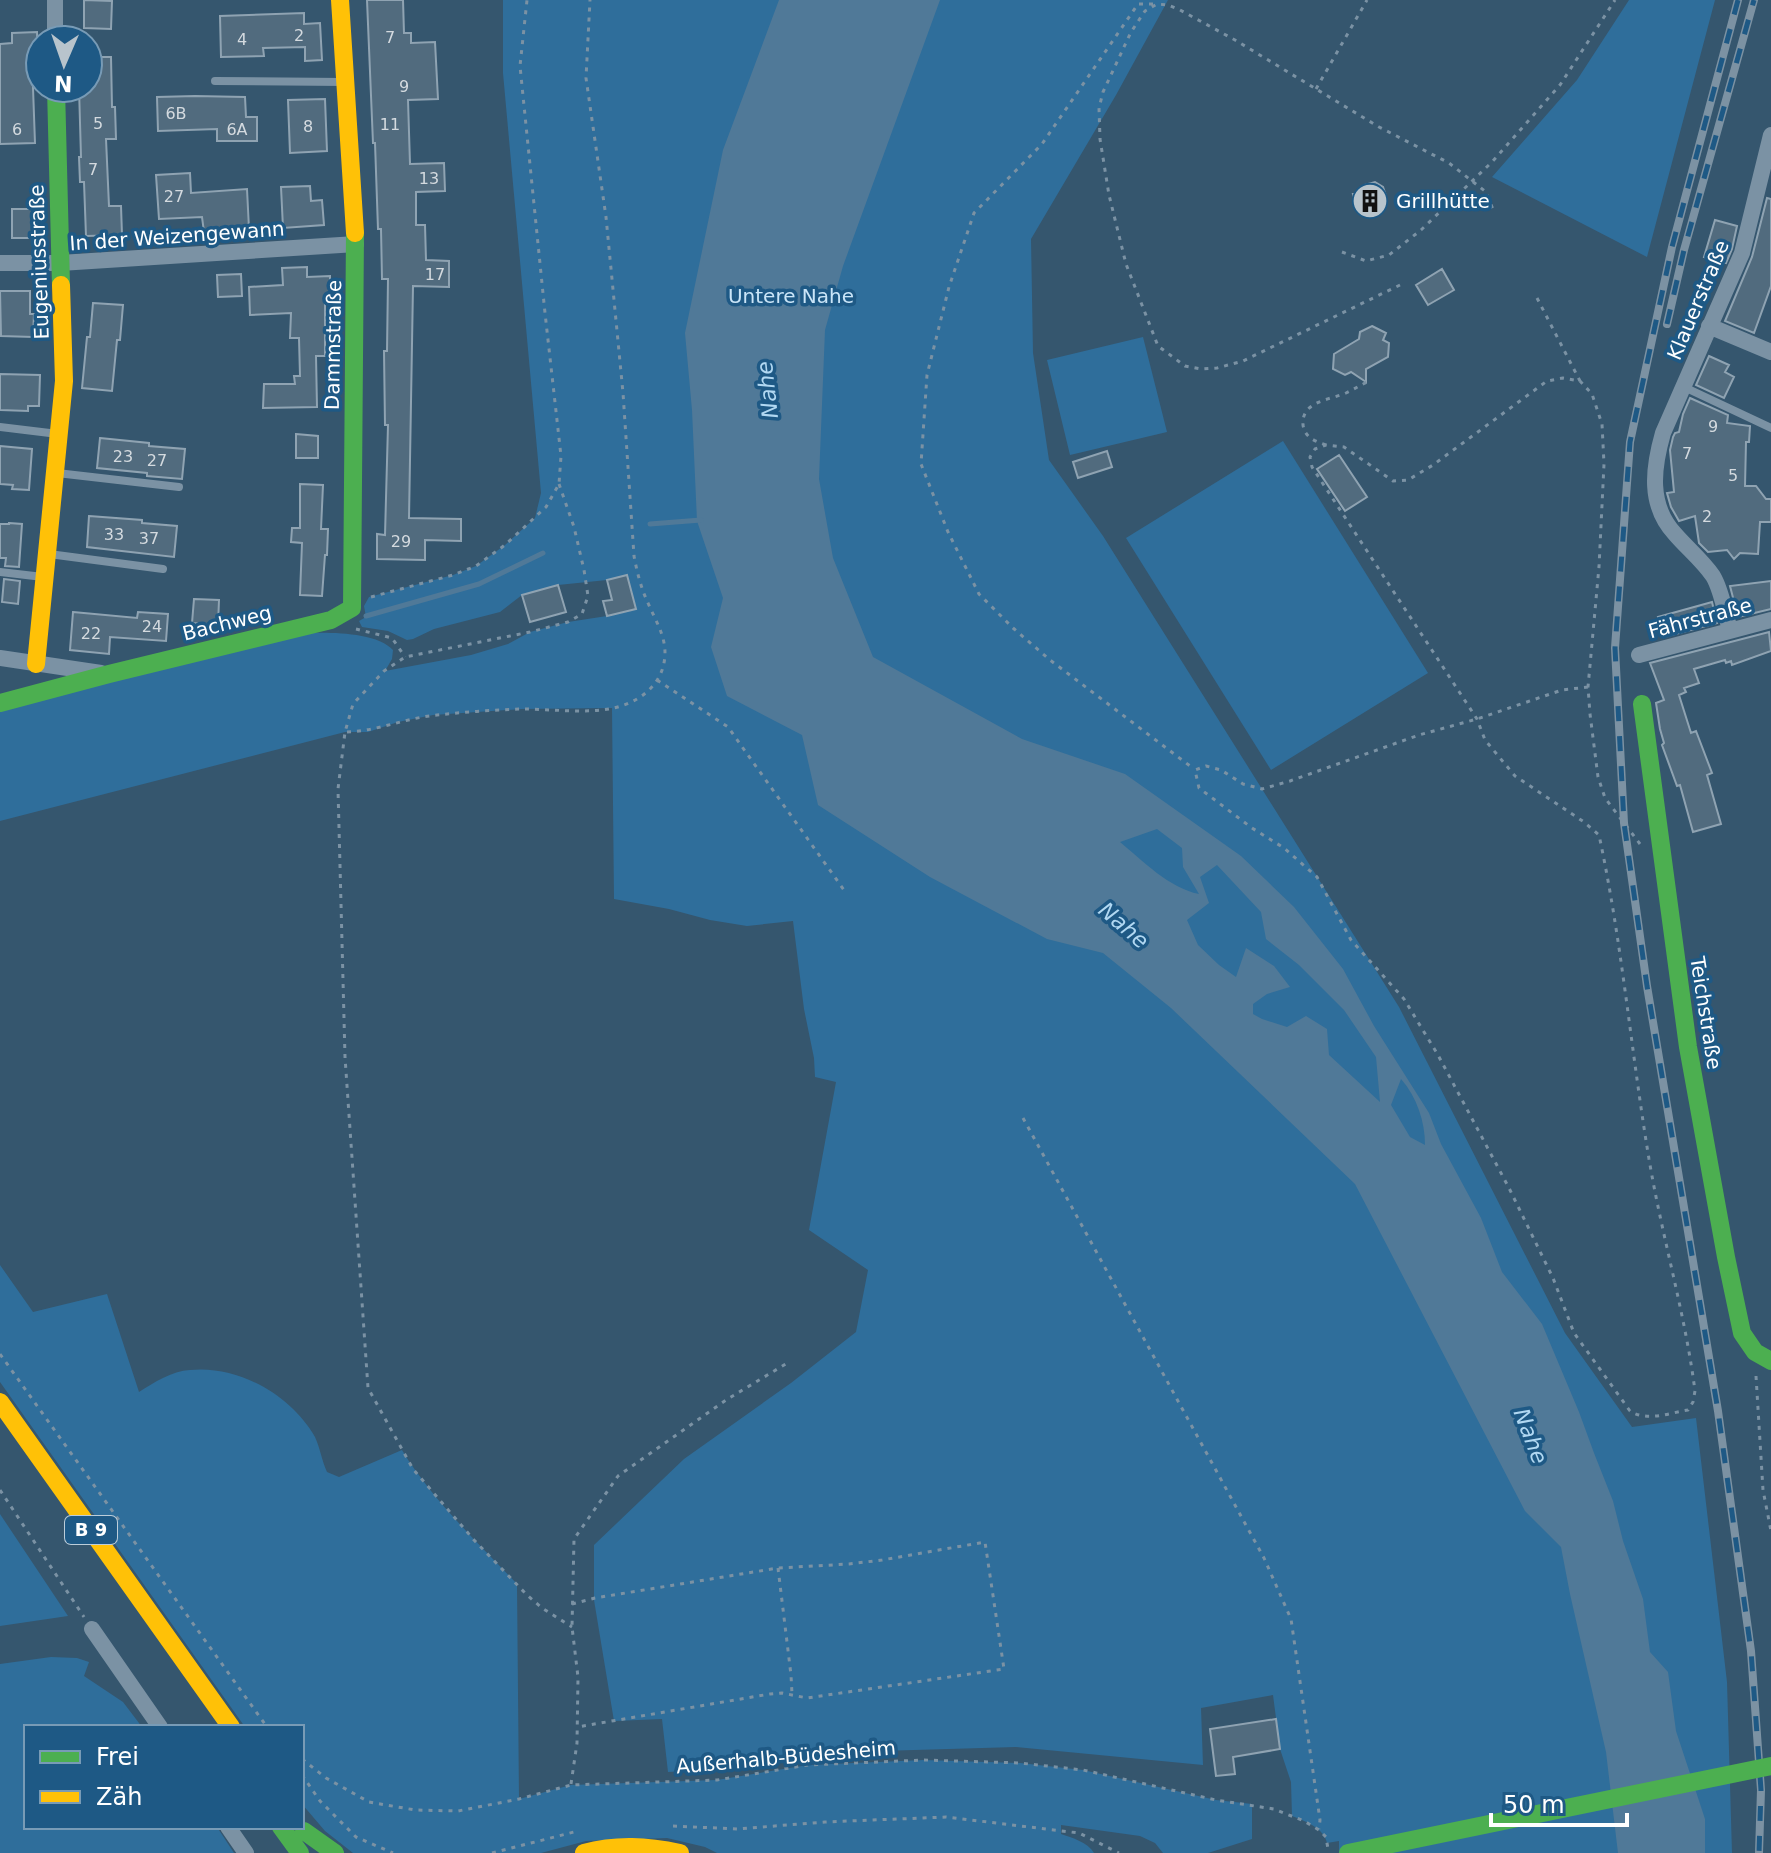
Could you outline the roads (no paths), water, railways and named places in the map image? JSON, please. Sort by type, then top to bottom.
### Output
[{"type":"main road","name":"Dammstraße","points":[[340,0],[356,244],[352,608]]},
{"type":"main road","name":"Eugeniusstraße","points":[[36,664],[64,381],[56,104]]},
{"type":"main road","name":"Bachweg","points":[[0,703],[331,620],[352,608]]},
{"type":"main road","name":"Teichstraße","points":[[1642,704],[1688,1045],[1720,1228],[1740,1327],[1745,1341],[1763,1357]]},
{"type":"main road","name":"B 9","points":[[0,1402],[230,1725]]},
{"type":"main road","points":[[164,1664],[209,1725]]},
{"type":"main road","points":[[1348,1853],[1771,1766]]},
{"type":"main road","points":[[282,1829],[300,1853]]},
{"type":"main road","points":[[303,1829],[318,1853]]},
{"type":"main road","points":[[303,1829],[335,1853]]},
{"type":"main road","points":[[584,1853],[624,1845],[680,1853]]},
{"type":"street","points":[[55,0],[55,24]]},
{"type":"street","name":"Klauerstraße","points":[[1730,630],[1716,580],[1665,523],[1657,505],[1655,484],[1659,448],[1742,253],[1771,135]]},
{"type":"street","name":"In der Weizengewann","points":[[0,263],[60,263],[356,244]]},
{"type":"street","points":[[1709,326],[1771,352]]},
{"type":"street","name":"Fährstraße","points":[[1639,655],[1771,620]]},
{"type":"street","name":"Bachweg","points":[[0,658],[109,674]]},
{"type":"street","points":[[92,1629],[159,1725]]},
{"type":"street","points":[[229,1829],[246,1853]]},
{"type":"lane","points":[[215,81],[346,82]]},
{"type":"lane","name":"Klauerstraße","points":[[1683,386],[1771,428]]},
{"type":"lane","points":[[0,427],[59,434]]},
{"type":"lane","points":[[54,473],[179,487]]},
{"type":"lane","points":[[46,554],[163,569]]},
{"type":"lane","points":[[0,572],[44,577]]},
{"type":"water","name":"Nahe","points":[[779,0],[940,0],[843,266],[825,330],[819,479],[833,558],[873,657],[1022,739],[1125,774],[1241,856],[1294,907],[1343,969],[1374,1026],[1429,1113],[1441,1144],[1481,1218],[1502,1272],[1542,1324],[1579,1412],[1613,1501],[1643,1599],[1650,1652],[1668,1672],[1676,1731],[1705,1819],[1705,1853],[1618,1853],[1606,1752],[1561,1547],[1525,1511],[1355,1184],[1171,1008],[1103,953],[1047,939],[930,877],[818,805],[802,735],[727,696],[711,647],[723,598],[697,521],[685,333],[723,150]],"holes":[[[1157,829],[1182,848],[1183,867],[1199,894],[1167,880],[1120,842]],[[1217,865],[1261,912],[1266,939],[1299,965],[1344,1010],[1376,1057],[1380,1102],[1329,1055],[1327,1029],[1306,1016],[1287,1027],[1253,1014],[1253,1004],[1267,994],[1290,987],[1274,966],[1246,948],[1236,977],[1198,945],[1187,920],[1209,903],[1200,877]],[[1401,1079],[1419,1110],[1425,1145],[1410,1137],[1391,1105]]]},
{"type":"waterway","points":[[650,524],[701,520]]},
{"type":"waterway","points":[[366,616],[479,584],[543,553]]},
{"type":"railway","points":[[1738,0],[1672,247],[1630,442],[1615,648],[1624,823],[1647,986],[1718,1411],[1751,1651],[1761,1790],[1759,1853]]},
{"type":"railway","points":[[1667,324],[1684,250],[1754,0]]},
{"type":"place","name":"Grillhütte","points":[[1370,201]]},
{"type":"park label","name":"Untere Nahe","points":[[791,296]]}]
